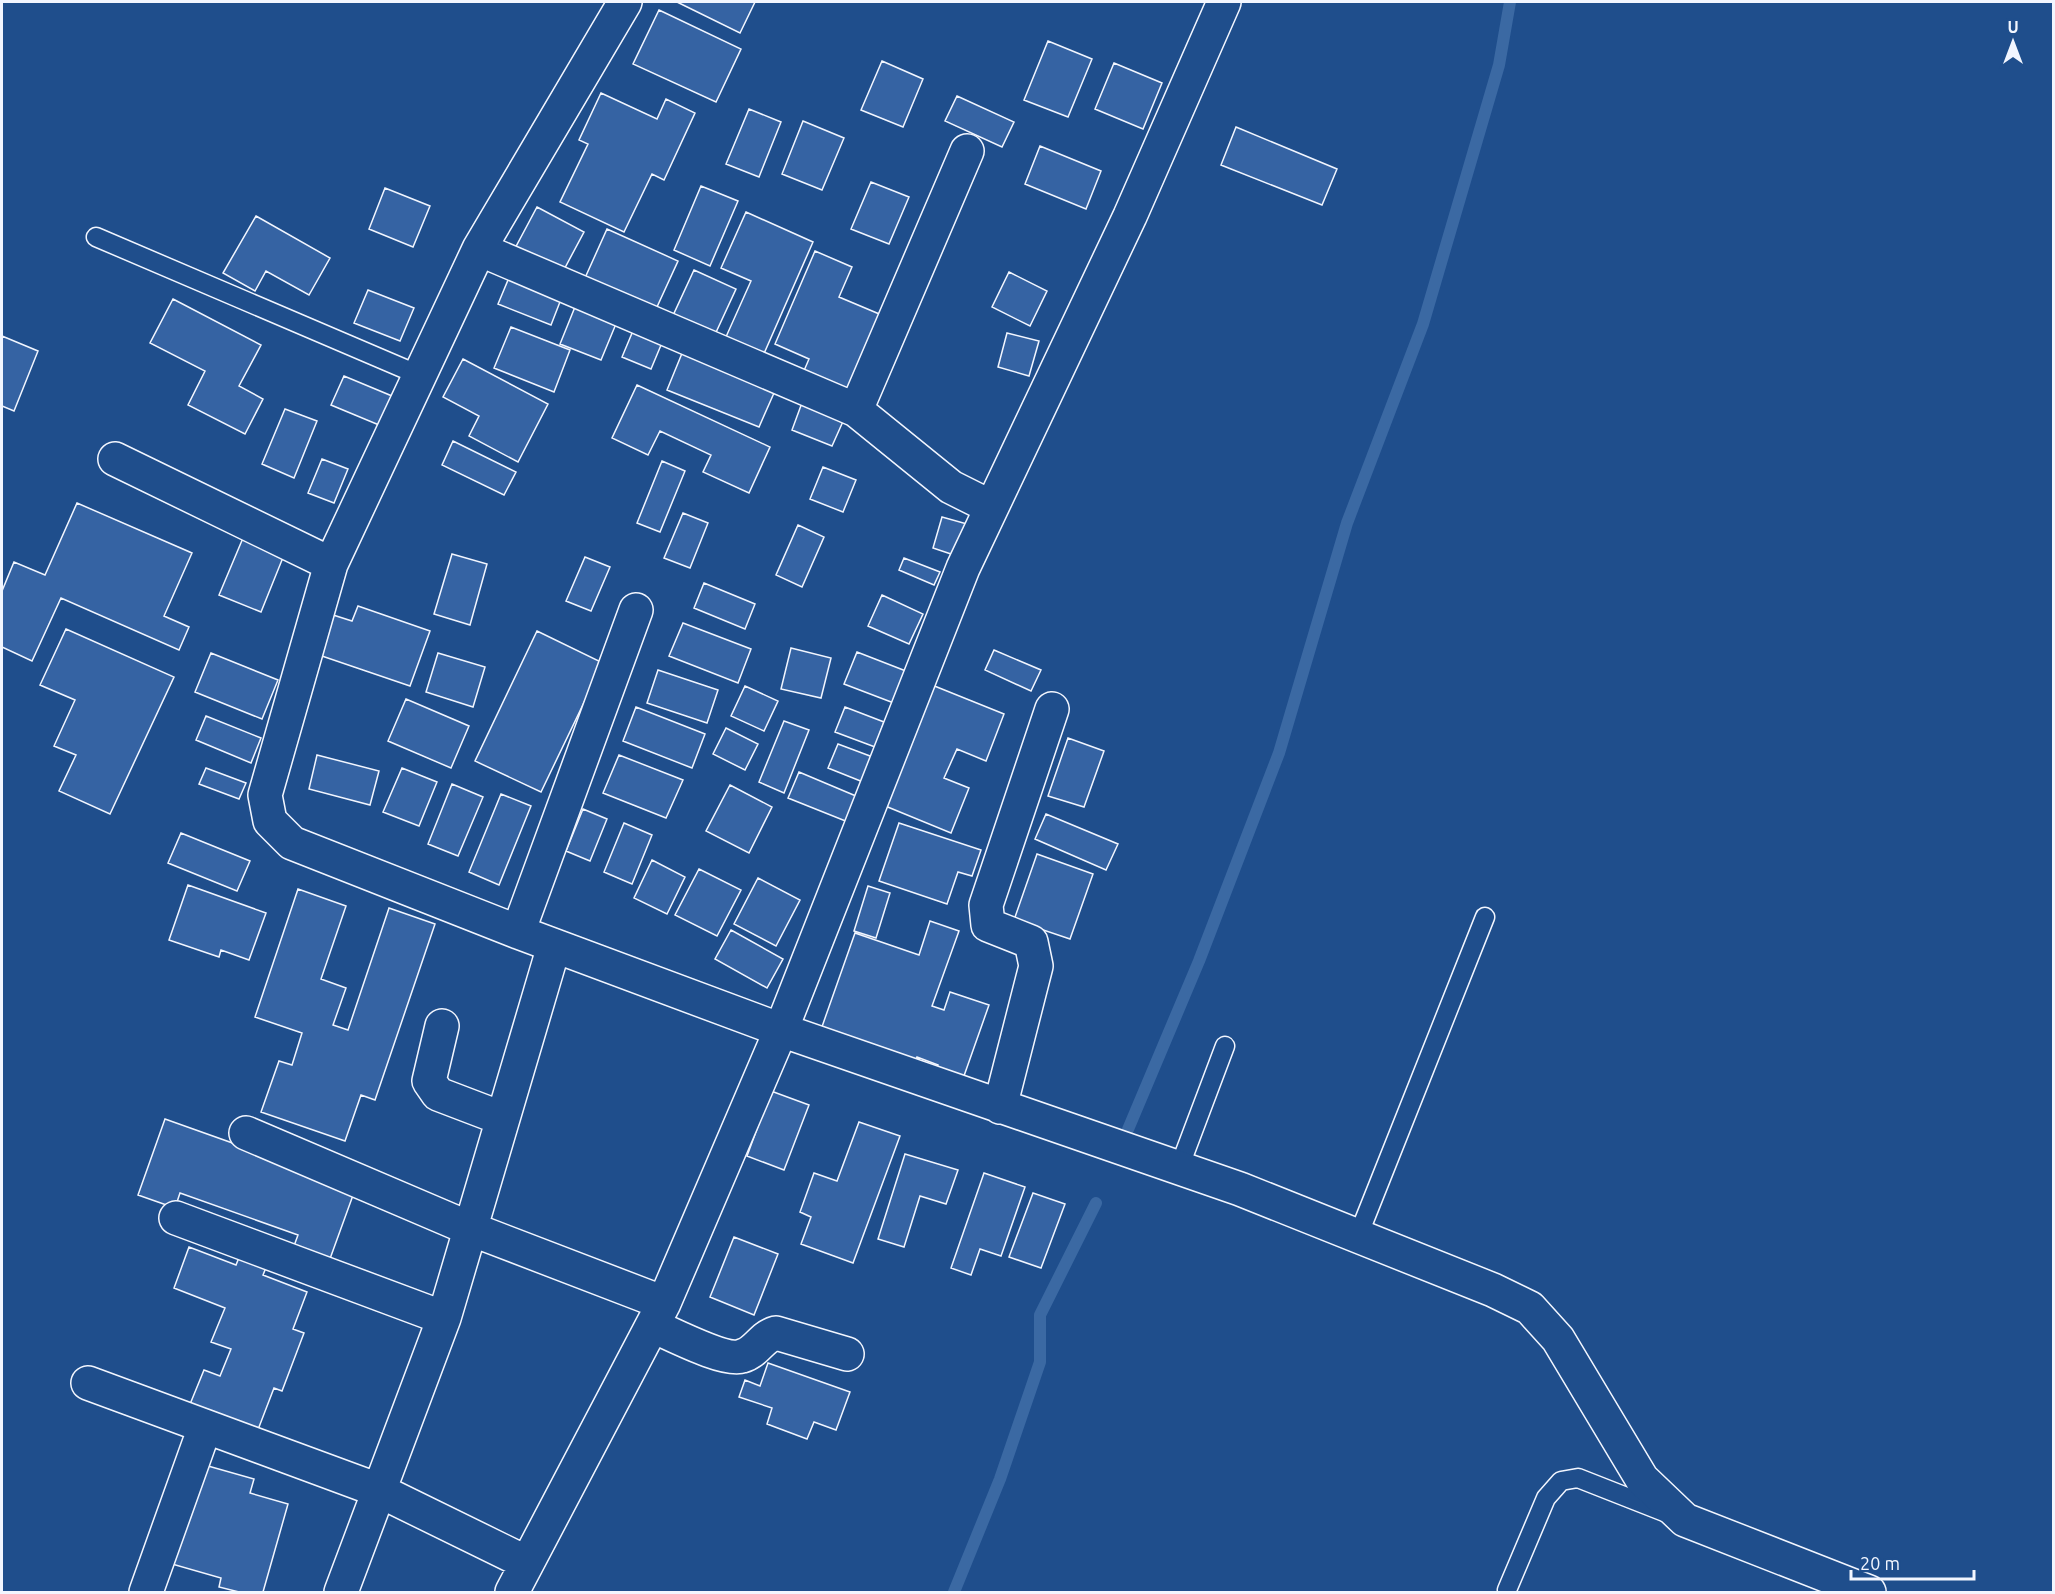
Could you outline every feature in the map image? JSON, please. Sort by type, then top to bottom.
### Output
[{"type":"street","points":[[625,2],[479,249],[418,375],[332,564],[265,795],[270,821],[292,843],[554,946],[781,1030],[1227,1185],[1492,1290],[1530,1308],[1558,1339],[1642,1479],[1685,1520],[1869,1593]]},
{"type":"street","points":[[512,1593],[659,1314],[781,1030],[963,568],[1130,216],[1224,2]]},
{"type":"street","points":[[856,410],[967,151]]},
{"type":"street","points":[[479,249],[856,410],[951,487],[991,507]]},
{"type":"street","points":[[115,459],[332,564]]},
{"type":"street","points":[[518,932],[636,610]]},
{"type":"street","points":[[1000,1107],[1036,966],[1032,942],[988,925],[986,905],[1052,709]]},
{"type":"street","points":[[341,1593],[444,1318],[501,1118],[554,946]]},
{"type":"street","points":[[441,1026],[429,1081],[432,1087],[438,1094],[501,1118]]},
{"type":"street","points":[[246,1133],[471,1229],[659,1314],[726,1356],[740,1358],[751,1352],[760,1341],[776,1333],[847,1354]]},
{"type":"street","points":[[176,1218],[444,1318]]},
{"type":"street","points":[[88,1383],[378,1490],[527,1563]]},
{"type":"street","points":[[146,1593],[205,1426]]},
{"type":"lane","points":[[96,237],[418,375]]},
{"type":"lane","points":[[1358,1236],[1485,916]]},
{"type":"lane","points":[[1179,1168],[1225,1046]]},
{"type":"lane","points":[[1507,1590],[1546,1498],[1561,1481],[1578,1478],[1685,1520]]},
{"type":"building","points":[[677,2],[755,2],[740,33]]},
{"type":"building","points":[[659,10],[741,49],[716,102],[633,64]]},
{"type":"building","points":[[1048,41],[1092,59],[1068,117],[1024,100]]},
{"type":"building","points":[[882,61],[923,79],[903,127],[861,110]]},
{"type":"building","points":[[1114,63],[1162,83],[1143,129],[1095,109]]},
{"type":"building","points":[[601,93],[657,119],[666,99],[695,113],[664,180],[652,174],[624,232],[560,202],[588,144],[579,140]]},
{"type":"building","points":[[957,96],[1014,122],[1002,147],[945,121]]},
{"type":"building","points":[[749,109],[781,122],[759,177],[726,164]]},
{"type":"building","points":[[803,121],[844,138],[822,190],[782,174]]},
{"type":"building","points":[[1236,127],[1337,169],[1322,205],[1221,165]]},
{"type":"building","points":[[1040,146],[1101,171],[1086,209],[1025,184]]},
{"type":"building","points":[[871,182],[909,197],[889,244],[851,229]]},
{"type":"building","points":[[701,186],[738,201],[710,266],[674,250]]},
{"type":"building","points":[[385,188],[430,206],[413,247],[369,229]]},
{"type":"building","points":[[537,207],[584,232],[559,279],[512,254]]},
{"type":"building","points":[[746,212],[813,242],[759,365],[721,348],[751,281],[721,268]]},
{"type":"building","points":[[256,216],[330,258],[309,295],[266,271],[255,291],[223,273]]},
{"type":"building","points":[[607,229],[678,261],[651,320],[580,289]]},
{"type":"building","points":[[815,251],[852,267],[839,297],[884,316],[851,392],[803,373],[809,359],[775,344]]},
{"type":"building","points":[[513,268],[565,289],[551,325],[498,304]]},
{"type":"building","points":[[694,270],[736,289],[712,341],[670,322]]},
{"type":"building","points":[[1009,272],[1047,291],[1030,326],[992,307]]},
{"type":"building","points":[[368,290],[414,308],[400,341],[354,323]]},
{"type":"building","points":[[173,299],[261,345],[239,386],[263,399],[245,434],[188,405],[205,371],[150,343]]},
{"type":"building","points":[[577,302],[618,319],[601,360],[560,344]]},
{"type":"building","points":[[635,326],[664,338],[651,369],[622,357]]},
{"type":"building","points":[[511,327],[570,350],[554,392],[494,368]]},
{"type":"building","points":[[1007,333],[1039,341],[1029,376],[998,367]]},
{"type":"building","points":[[2,336],[38,351],[14,411],[2,406]]},
{"type":"building","points":[[685,346],[778,384],[759,427],[667,390]]},
{"type":"building","points":[[463,359],[548,404],[518,462],[469,436],[479,416],[443,397]]},
{"type":"building","points":[[344,376],[392,396],[379,425],[331,405]]},
{"type":"building","points":[[637,385],[770,447],[749,493],[703,472],[711,455],[660,431],[648,455],[612,438]]},
{"type":"building","points":[[803,400],[845,417],[832,446],[792,430]]},
{"type":"building","points":[[285,409],[317,421],[294,478],[262,464]]},
{"type":"building","points":[[453,441],[516,472],[504,495],[442,465]]},
{"type":"building","points":[[322,459],[348,469],[334,503],[308,493]]},
{"type":"building","points":[[662,461],[685,471],[660,532],[637,523]]},
{"type":"building","points":[[823,467],[856,480],[843,512],[810,499]]},
{"type":"building","points":[[77,503],[192,553],[164,616],[189,627],[179,650],[61,598],[32,661],[2,647],[2,591],[14,562],[45,575]]},
{"type":"building","points":[[683,513],[708,523],[690,568],[664,558]]},
{"type":"building","points":[[942,517],[967,524],[957,556],[933,548]]},
{"type":"building","points":[[798,525],[824,537],[802,587],[776,575]]},
{"type":"building","points":[[243,538],[284,555],[261,612],[219,595]]},
{"type":"building","points":[[452,554],[487,564],[470,625],[434,614]]},
{"type":"building","points":[[585,557],[610,567],[591,611],[566,601]]},
{"type":"building","points":[[904,558],[940,572],[934,585],[899,570]]},
{"type":"building","points":[[704,583],[755,604],[745,629],[694,608]]},
{"type":"building","points":[[882,595],[923,614],[909,644],[868,626]]},
{"type":"building","points":[[358,606],[430,631],[410,686],[316,654],[330,614],[352,621]]},
{"type":"building","points":[[683,623],[751,649],[738,683],[669,656]]},
{"type":"building","points":[[66,629],[174,677],[110,814],[59,791],[76,755],[54,746],[75,700],[40,685]]},
{"type":"building","points":[[537,631],[603,663],[541,792],[475,761]]},
{"type":"building","points":[[791,648],[831,658],[821,698],[781,689]]},
{"type":"building","points":[[994,650],[1041,670],[1031,691],[985,670]]},
{"type":"building","points":[[857,652],[911,673],[899,705],[844,684]]},
{"type":"building","points":[[211,653],[278,680],[262,719],[195,692]]},
{"type":"building","points":[[438,653],[485,667],[473,707],[426,692]]},
{"type":"building","points":[[658,670],[718,690],[707,723],[647,703]]},
{"type":"building","points":[[927,683],[1004,714],[986,761],[957,749],[944,778],[969,788],[951,833],[878,803]]},
{"type":"building","points":[[745,686],[778,701],[764,731],[731,716]]},
{"type":"building","points":[[406,699],[469,726],[451,768],[388,741]]},
{"type":"building","points":[[636,707],[705,734],[692,768],[623,741]]},
{"type":"building","points":[[845,707],[884,722],[875,747],[835,732]]},
{"type":"building","points":[[206,716],[261,738],[251,763],[196,740]]},
{"type":"building","points":[[784,721],[809,730],[784,793],[759,782]]},
{"type":"building","points":[[726,728],[758,744],[745,770],[713,754]]},
{"type":"building","points":[[1068,738],[1104,751],[1084,807],[1048,796]]},
{"type":"building","points":[[838,744],[878,759],[868,784],[828,768]]},
{"type":"building","points":[[317,755],[379,771],[370,805],[309,789]]},
{"type":"building","points":[[619,755],[683,780],[666,818],[603,793]]},
{"type":"building","points":[[206,768],[246,783],[239,799],[199,784]]},
{"type":"building","points":[[402,768],[437,782],[419,826],[383,812]]},
{"type":"building","points":[[799,772],[863,799],[853,824],[788,798]]},
{"type":"building","points":[[452,784],[483,797],[458,856],[428,844]]},
{"type":"building","points":[[730,785],[772,807],[749,853],[706,831]]},
{"type":"building","points":[[501,794],[531,806],[499,885],[469,872]]},
{"type":"building","points":[[583,809],[607,819],[590,861],[566,851]]},
{"type":"building","points":[[1046,814],[1118,844],[1106,870],[1035,839]]},
{"type":"building","points":[[624,823],[652,835],[632,884],[604,872]]},
{"type":"building","points":[[899,823],[981,850],[972,876],[958,872],[947,904],[879,881]]},
{"type":"building","points":[[181,833],[250,861],[237,891],[168,863]]},
{"type":"building","points":[[1037,854],[1093,874],[1070,939],[1014,920]]},
{"type":"building","points":[[652,860],[685,877],[667,914],[634,898]]},
{"type":"building","points":[[699,869],[741,890],[717,936],[675,915]]},
{"type":"building","points":[[758,878],[800,900],[776,946],[734,924]]},
{"type":"building","points":[[188,885],[266,913],[249,960],[221,950],[219,957],[169,940]]},
{"type":"building","points":[[868,886],[890,893],[876,938],[854,931]]},
{"type":"building","points":[[298,889],[346,906],[321,979],[346,988],[333,1025],[348,1030],[389,908],[435,924],[375,1100],[361,1095],[345,1141],[261,1112],[279,1061],[292,1065],[302,1033],[255,1017]]},
{"type":"building","points":[[930,921],[959,931],[932,1006],[944,1010],[950,992],[989,1005],[959,1090],[933,1081],[938,1065],[917,1057],[912,1070],[818,1038],[855,933],[919,955]]},
{"type":"building","points":[[731,930],[783,959],[767,988],[715,959]]},
{"type":"building","points":[[771,1091],[809,1105],[784,1170],[747,1156]]},
{"type":"building","points":[[165,1119],[356,1187],[327,1267],[291,1254],[298,1235],[180,1193],[175,1208],[138,1195]]},
{"type":"building","points":[[859,1122],[900,1136],[853,1263],[801,1244],[811,1217],[800,1212],[814,1173],[837,1181]]},
{"type":"building","points":[[905,1154],[958,1170],[946,1204],[920,1196],[904,1247],[878,1239]]},
{"type":"building","points":[[984,1173],[1025,1187],[1001,1256],[980,1249],[971,1275],[951,1268]]},
{"type":"building","points":[[1033,1193],[1065,1204],[1041,1268],[1009,1257]]},
{"type":"building","points":[[734,1237],[778,1254],[754,1315],[710,1297]]},
{"type":"building","points":[[189,1247],[236,1265],[242,1250],[269,1260],[263,1275],[307,1292],[293,1329],[304,1333],[282,1391],[274,1388],[254,1440],[186,1414],[204,1370],[220,1376],[231,1349],[211,1342],[225,1308],[174,1288]]},
{"type":"building","points":[[768,1363],[850,1392],[836,1430],[814,1422],[807,1439],[767,1424],[772,1408],[739,1397],[745,1380],[760,1386]]},
{"type":"building","points":[[201,1464],[254,1479],[250,1493],[288,1504],[263,1592],[239,1592],[219,1587],[221,1578],[172,1564]]},
{"type":"waterway","points":[[1121,1146],[1199,961],[1279,753],[1347,523],[1423,324],[1499,65],[1510,2]]},
{"type":"waterway","points":[[954,1592],[1000,1479],[1040,1362],[1040,1315],[1096,1203]]}]
